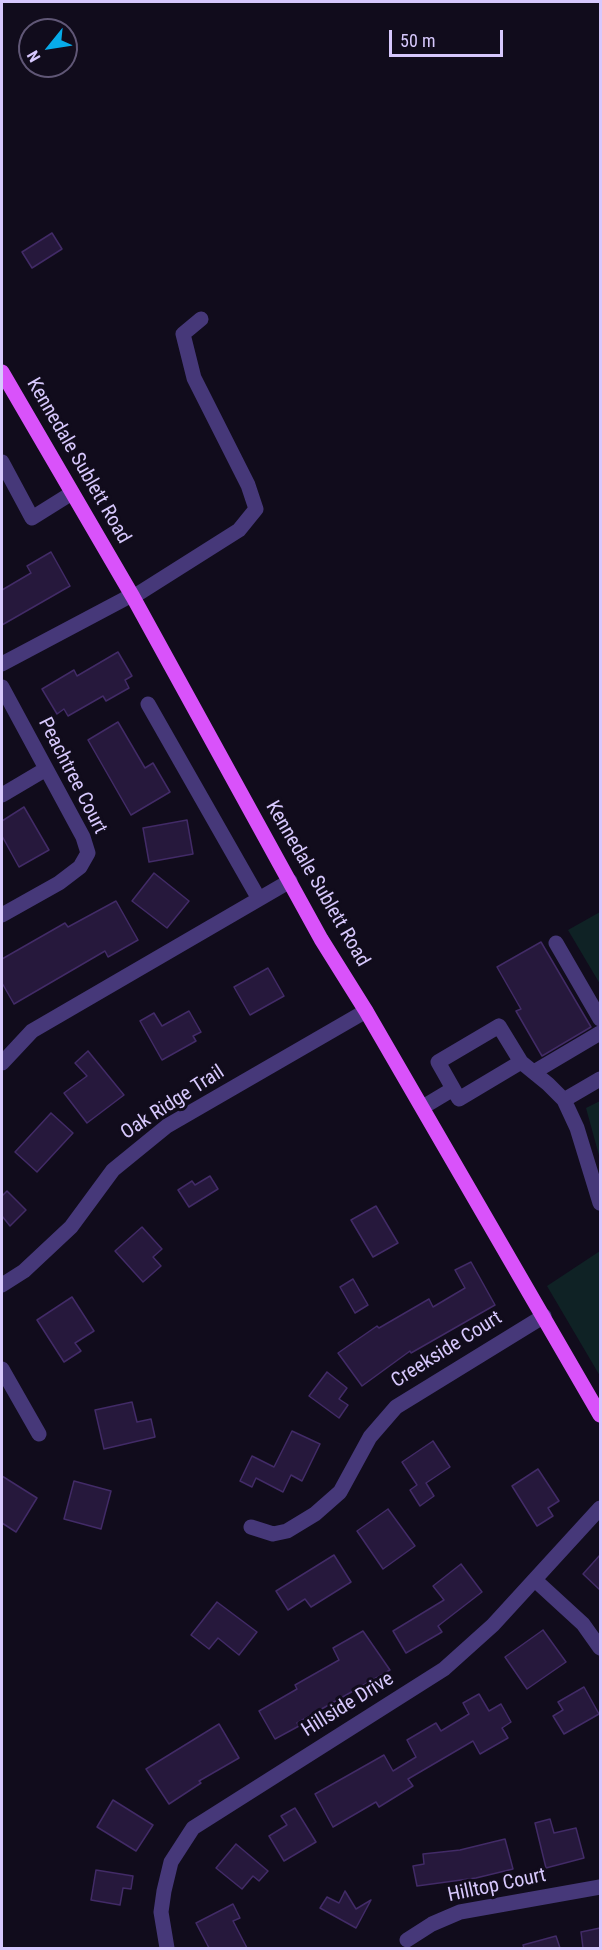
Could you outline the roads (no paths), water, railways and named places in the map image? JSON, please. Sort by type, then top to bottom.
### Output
[{"type":"main road","name":"Kennedale Sublett Road","points":[[2,372],[132,596],[290,882],[423,1107],[600,1415]]},
{"type":"street","points":[[2,664],[132,596],[239,530],[256,509],[248,485],[194,378],[183,334],[201,319]]},
{"type":"street","points":[[2,462],[32,518],[72,493]]},
{"type":"street","name":"Peachtree Court","points":[[2,687],[83,837],[88,853],[80,867],[59,883],[2,915]]},
{"type":"street","points":[[148,704],[259,899]]},
{"type":"street","points":[[2,795],[46,769]]},
{"type":"street","points":[[2,1063],[32,1030],[290,882]]},
{"type":"street","points":[[556,943],[600,1019]]},
{"type":"street","name":"Oak Ridge Trail","points":[[2,1285],[24,1271],[71,1227],[113,1170],[159,1133],[366,1011]]},
{"type":"street","points":[[521,1062],[459,1099],[438,1062],[499,1026],[521,1062],[564,1101],[577,1128],[600,1203]]},
{"type":"street","points":[[534,1072],[600,1033]]},
{"type":"street","points":[[564,1101],[600,1079]]},
{"type":"street","points":[[423,1107],[453,1089]]},
{"type":"street","name":"Creekside Court","points":[[251,1527],[273,1534],[286,1531],[315,1514],[340,1492],[370,1437],[396,1407],[544,1316]]},
{"type":"street","points":[[2,1369],[39,1434]]},
{"type":"street","name":"Hillside Drive","points":[[167,1948],[161,1912],[164,1891],[171,1862],[193,1828],[444,1669],[492,1625],[600,1508]]},
{"type":"street","points":[[535,1580],[575,1616],[600,1648]]},
{"type":"street","name":"Hilltop Court","points":[[406,1940],[460,1911],[600,1887]]}]
